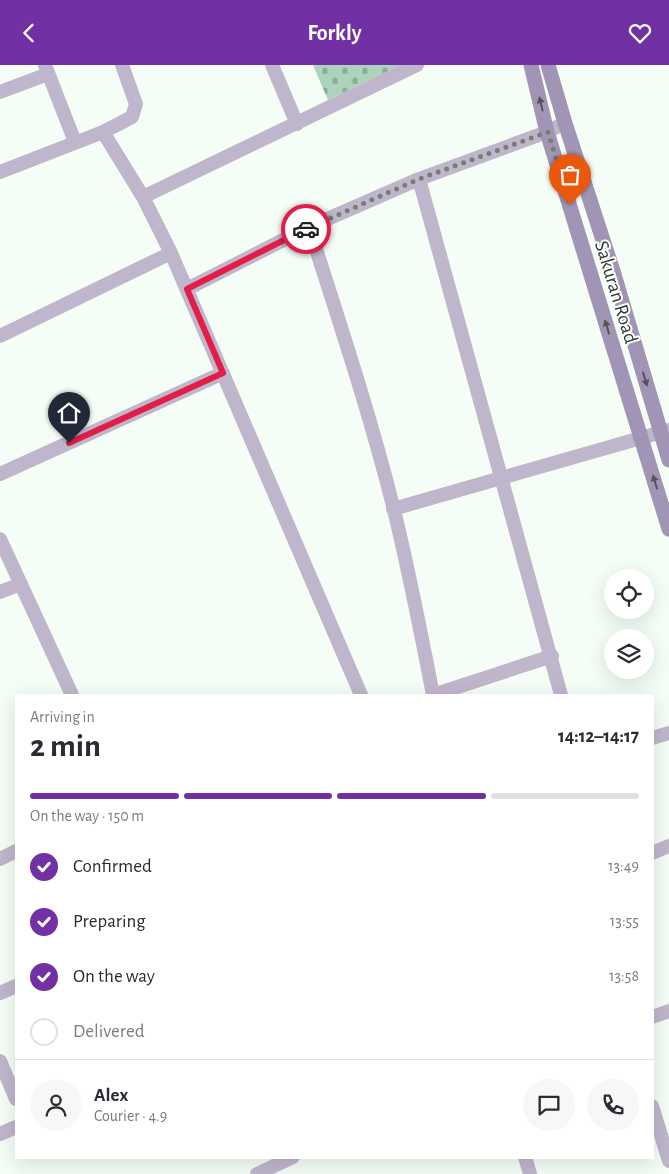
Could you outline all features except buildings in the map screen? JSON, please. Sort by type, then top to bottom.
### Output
[{"type":"main road","name":"Sakuran Road","points":[[531,65],[548,132],[669,529]]},
{"type":"main road","name":"Sakuran Road","points":[[548,65],[665,432],[669,460]]},
{"type":"main road","points":[[592,279],[613,271]]},
{"type":"street","points":[[0,172],[103,132],[132,117],[136,104],[122,65]]},
{"type":"street","points":[[272,65],[297,124]]},
{"type":"street","points":[[143,197],[417,65]]},
{"type":"street","points":[[0,92],[46,69],[75,142]]},
{"type":"street","points":[[187,289],[309,227],[419,179],[548,132],[565,123]]},
{"type":"street","points":[[103,132],[143,197],[171,253],[361,694]]},
{"type":"street","points":[[419,179],[552,656],[561,694]]},
{"type":"street","points":[[309,227],[357,378],[393,509],[415,603],[433,694]]},
{"type":"street","points":[[0,336],[171,253]]},
{"type":"street","points":[[0,474],[223,373]]},
{"type":"street","points":[[393,509],[665,432]]},
{"type":"street","points":[[0,539],[72,694]]},
{"type":"street","points":[[0,593],[21,584]]},
{"type":"street","points":[[436,694],[552,656]]},
{"type":"street","points":[[654,737],[669,733]]},
{"type":"street","points":[[654,852],[669,846]]},
{"type":"street","points":[[0,859],[15,852]]},
{"type":"street","points":[[0,993],[15,986]]},
{"type":"street","points":[[654,1016],[669,1011]]},
{"type":"street","points":[[0,1061],[15,1097]]},
{"type":"street","points":[[654,1112],[669,1161]]},
{"type":"street","points":[[0,1134],[15,1127]]},
{"type":"street","points":[[258,1174],[290,1159]]},
{"type":"street","points":[[526,1159],[530,1174]]},
{"type":"green space","points":[[313,65],[402,65],[328,100]]},
{"type":"way so far","points":[[306,229],[419,179],[548,132],[570,205]]},
{"type":"route","points":[[69,443],[223,373],[187,289],[306,229]]}]
